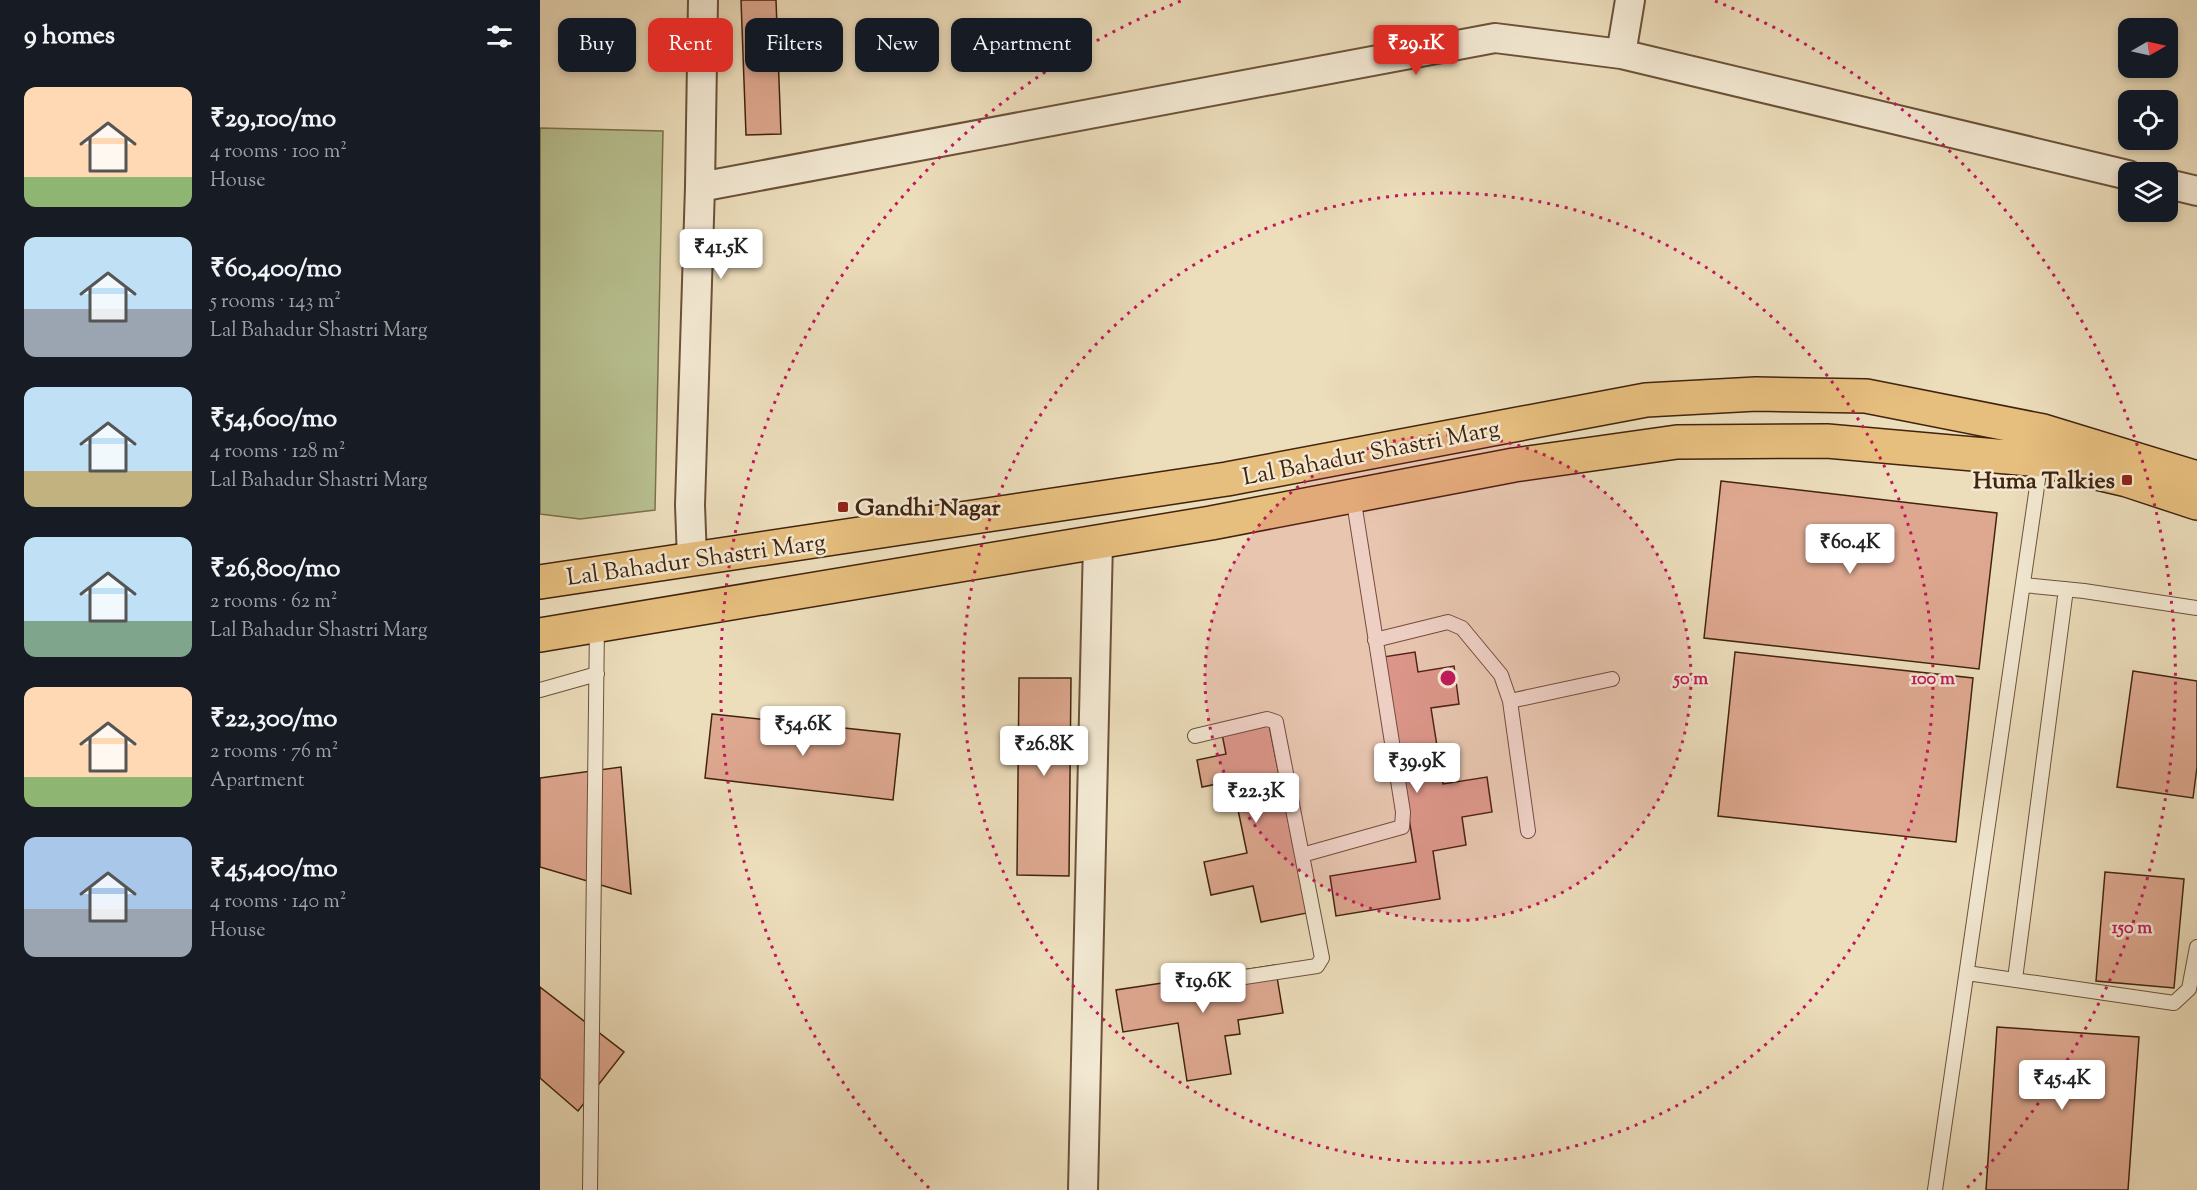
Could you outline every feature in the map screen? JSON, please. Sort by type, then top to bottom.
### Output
[{"type":"main road","name":"Lal Bahadur Shastri Marg","points":[[540,582],[1227,479],[1646,400],[1756,394],[1866,396],[2042,446],[2197,477]]},
{"type":"main road","name":"Lal Bahadur Shastri Marg","points":[[540,635],[1098,542],[1514,465],[1677,442],[1827,441],[2042,446],[2127,480],[2197,503]]},
{"type":"main road","points":[[540,565],[591,574]]},
{"type":"street","points":[[692,560],[690,505],[700,187],[703,0]]},
{"type":"street","points":[[1621,54],[1630,0]]},
{"type":"street","points":[[700,187],[1495,38],[1621,54],[2118,173]]},
{"type":"street","points":[[2178,186],[2197,191]]},
{"type":"street","points":[[1083,1190],[1098,542]]},
{"type":"lane","points":[[1935,1190],[2042,446]]},
{"type":"lane","points":[[1302,855],[1402,827],[1403,813],[1353,496]]},
{"type":"lane","points":[[2023,585],[2197,608]]},
{"type":"lane","points":[[2015,979],[2066,589]]},
{"type":"lane","points":[[1375,639],[1448,622],[1462,628],[1501,675],[1510,701],[1528,831]]},
{"type":"lane","points":[[590,1190],[597,625]]},
{"type":"lane","points":[[540,690],[597,674]]},
{"type":"lane","points":[[1510,701],[1612,679]]},
{"type":"lane","points":[[1195,736],[1267,719],[1276,722],[1322,958],[1317,966],[1198,984]]},
{"type":"lane","points":[[1966,973],[2174,1003],[2189,989],[2197,947]]},
{"type":"green space","points":[[540,128],[663,131],[655,510],[580,519],[540,514]]},
{"type":"building","points":[[741,0],[776,0],[777,18],[745,18],[745,72],[779,72],[781,134],[746,135]]},
{"type":"building","points":[[1721,481],[1997,513],[1979,669],[1704,638]]},
{"type":"building","points":[[1415,652],[1418,672],[1454,666],[1459,704],[1431,708],[1443,784],[1487,777],[1492,812],[1462,817],[1466,845],[1433,851],[1440,899],[1336,916],[1330,876],[1416,862],[1383,657]]},
{"type":"building","points":[[1735,652],[1973,678],[1956,842],[1718,816]]},
{"type":"building","points":[[2133,671],[2197,681],[2197,767],[2193,798],[2117,787]]},
{"type":"building","points":[[1019,678],[1071,678],[1069,876],[1017,875]]},
{"type":"building","points":[[712,714],[900,734],[893,800],[705,778]]},
{"type":"building","points":[[1268,720],[1307,913],[1261,922],[1253,886],[1211,895],[1204,862],[1247,853],[1232,781],[1202,787],[1197,760],[1226,754],[1221,729]]},
{"type":"building","points":[[621,767],[631,894],[540,867],[540,778]]},
{"type":"building","points":[[2105,872],[2184,879],[2174,988],[2096,981]]},
{"type":"building","points":[[1275,965],[1283,1013],[1238,1020],[1240,1034],[1225,1036],[1231,1074],[1187,1081],[1178,1023],[1123,1032],[1116,990],[1182,980],[1185,994],[1220,989],[1217,974]]},
{"type":"building","points":[[540,987],[624,1052],[578,1111],[540,1078]]},
{"type":"building","points":[[1997,1027],[2139,1037],[2128,1190],[1986,1190]]},
{"type":"place","name":"Huma Talkies","points":[[2127,480]]},
{"type":"place","name":"Gandhi Nagar","points":[[843,507]]}]
